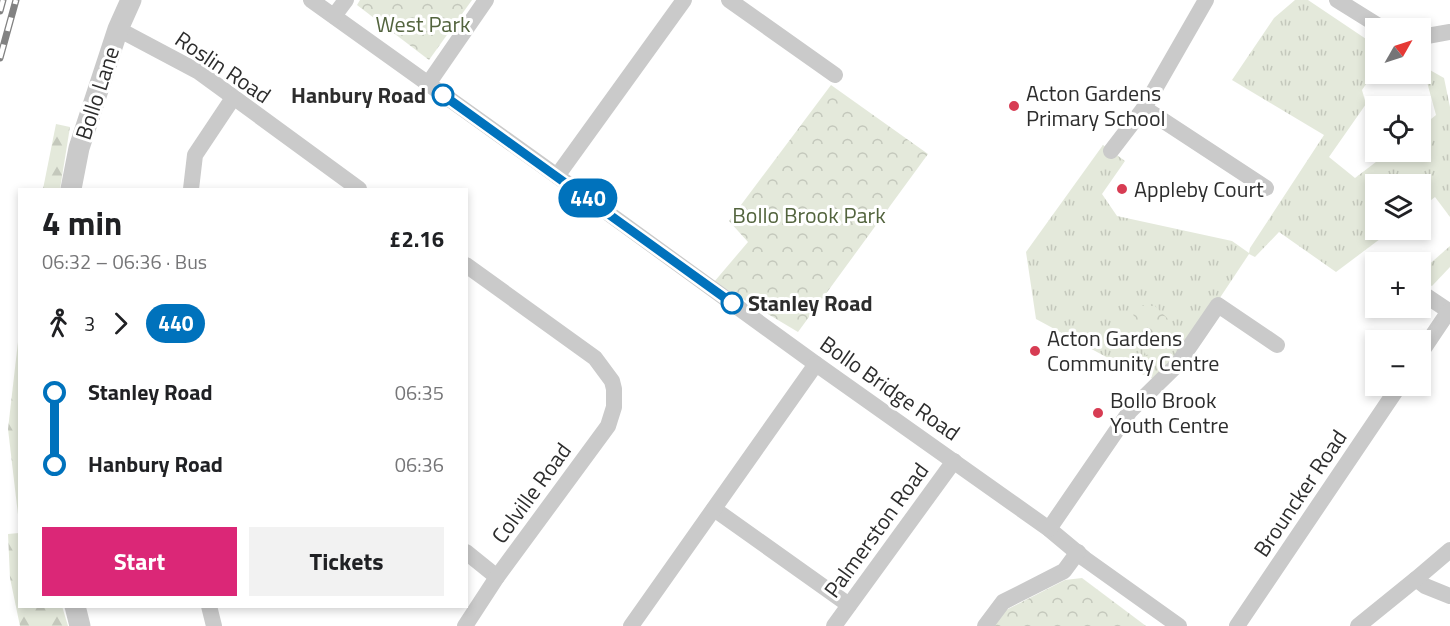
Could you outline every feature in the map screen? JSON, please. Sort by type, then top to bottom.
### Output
[{"type":"street","name":"Bollo Lane","points":[[71,188],[79,148],[118,28],[131,0]]},
{"type":"street","name":"Bollo Bridge Road","points":[[311,0],[1049,529],[1179,626]]},
{"type":"street","points":[[334,16],[346,0]]},
{"type":"street","points":[[428,84],[486,0]]},
{"type":"street","points":[[557,176],[684,0]]},
{"type":"street","points":[[729,0],[835,75]]},
{"type":"street","points":[[1111,151],[1144,108],[1206,0]]},
{"type":"street","points":[[1337,0],[1366,18]]},
{"type":"street","name":"Roslin Road","points":[[118,28],[199,72],[358,188]]},
{"type":"street","points":[[1431,35],[1450,32]]},
{"type":"street","points":[[191,188],[195,155],[233,98]]},
{"type":"street","points":[[1144,108],[1266,188]]},
{"type":"street","name":"Colville Road","points":[[465,626],[497,577],[608,426],[614,407],[612,381],[595,357],[468,267]]},
{"type":"street","points":[[1431,299],[1449,312],[1431,338]]},
{"type":"street","points":[[1049,529],[1130,411],[1177,365],[1218,305],[1277,345]]},
{"type":"street","points":[[631,626],[816,364]]},
{"type":"street","name":"Brouncker Road","points":[[1237,626],[1392,396]]},
{"type":"street","name":"Palmerston Road","points":[[834,626],[954,461]]},
{"type":"street","points":[[714,509],[849,605]]},
{"type":"street","points":[[1358,626],[1450,550]]},
{"type":"street","points":[[985,626],[1003,602],[1064,571],[1078,552]]},
{"type":"street","points":[[468,554],[497,577]]},
{"type":"street","points":[[1416,579],[1425,586],[1450,596]]},
{"type":"street","points":[[76,608],[80,626]]},
{"type":"street","points":[[210,608],[214,626]]},
{"type":"green space","name":"West Park","points":[[360,0],[472,0],[429,60],[357,5]]},
{"type":"green space","points":[[1295,0],[1308,0],[1365,38],[1366,84],[1362,90],[1365,105],[1329,157],[1355,178],[1376,162],[1431,162],[1431,119],[1436,115],[1428,84],[1431,84],[1431,71],[1444,78],[1450,107],[1450,217],[1435,197],[1431,200],[1431,174],[1365,174],[1365,240],[1379,240],[1336,272],[1279,232],[1255,257],[1249,254],[1176,364],[1158,381],[1121,365],[1036,319],[1026,252],[1103,145],[1125,161],[1102,194],[1117,216],[1232,241],[1249,253],[1250,248],[1324,135],[1232,80],[1274,18]]},
{"type":"green space","name":"Bollo Brook Park","points":[[831,85],[928,154],[798,332],[714,282],[748,242],[729,221]]},
{"type":"green space","points":[[56,124],[70,127],[60,188],[43,188]]},
{"type":"green space","points":[[1450,246],[1450,267],[1432,286],[1431,263]]},
{"type":"green space","points":[[1153,304],[1172,323],[1164,331],[1166,340],[1161,345],[1160,351],[1146,356],[1131,307]]},
{"type":"green space","points":[[18,342],[18,514],[8,429]]},
{"type":"green space","points":[[18,533],[18,608],[63,608],[68,626],[20,626],[10,578],[8,534]]},
{"type":"green space","points":[[1082,578],[1146,626],[994,626],[1006,610],[1065,580]]},
{"type":"railway","points":[[0,11],[3,0]]},
{"type":"railway","points":[[0,58],[16,0]]},
{"type":"bus line","name":"440","points":[[443,95],[732,303]]},
{"type":"place","name":"Hanbury Road","points":[[443,95]]},
{"type":"place","name":"Acton Gardens Primary School","points":[[1014,106]]},
{"type":"place","name":"Appleby Court","points":[[1122,189]]},
{"type":"place","name":"Stanley Road","points":[[732,303]]},
{"type":"place","name":"Acton Gardens Community Centre","points":[[1035,351]]},
{"type":"place","name":"Bollo Brook Youth Centre","points":[[1098,413]]}]
